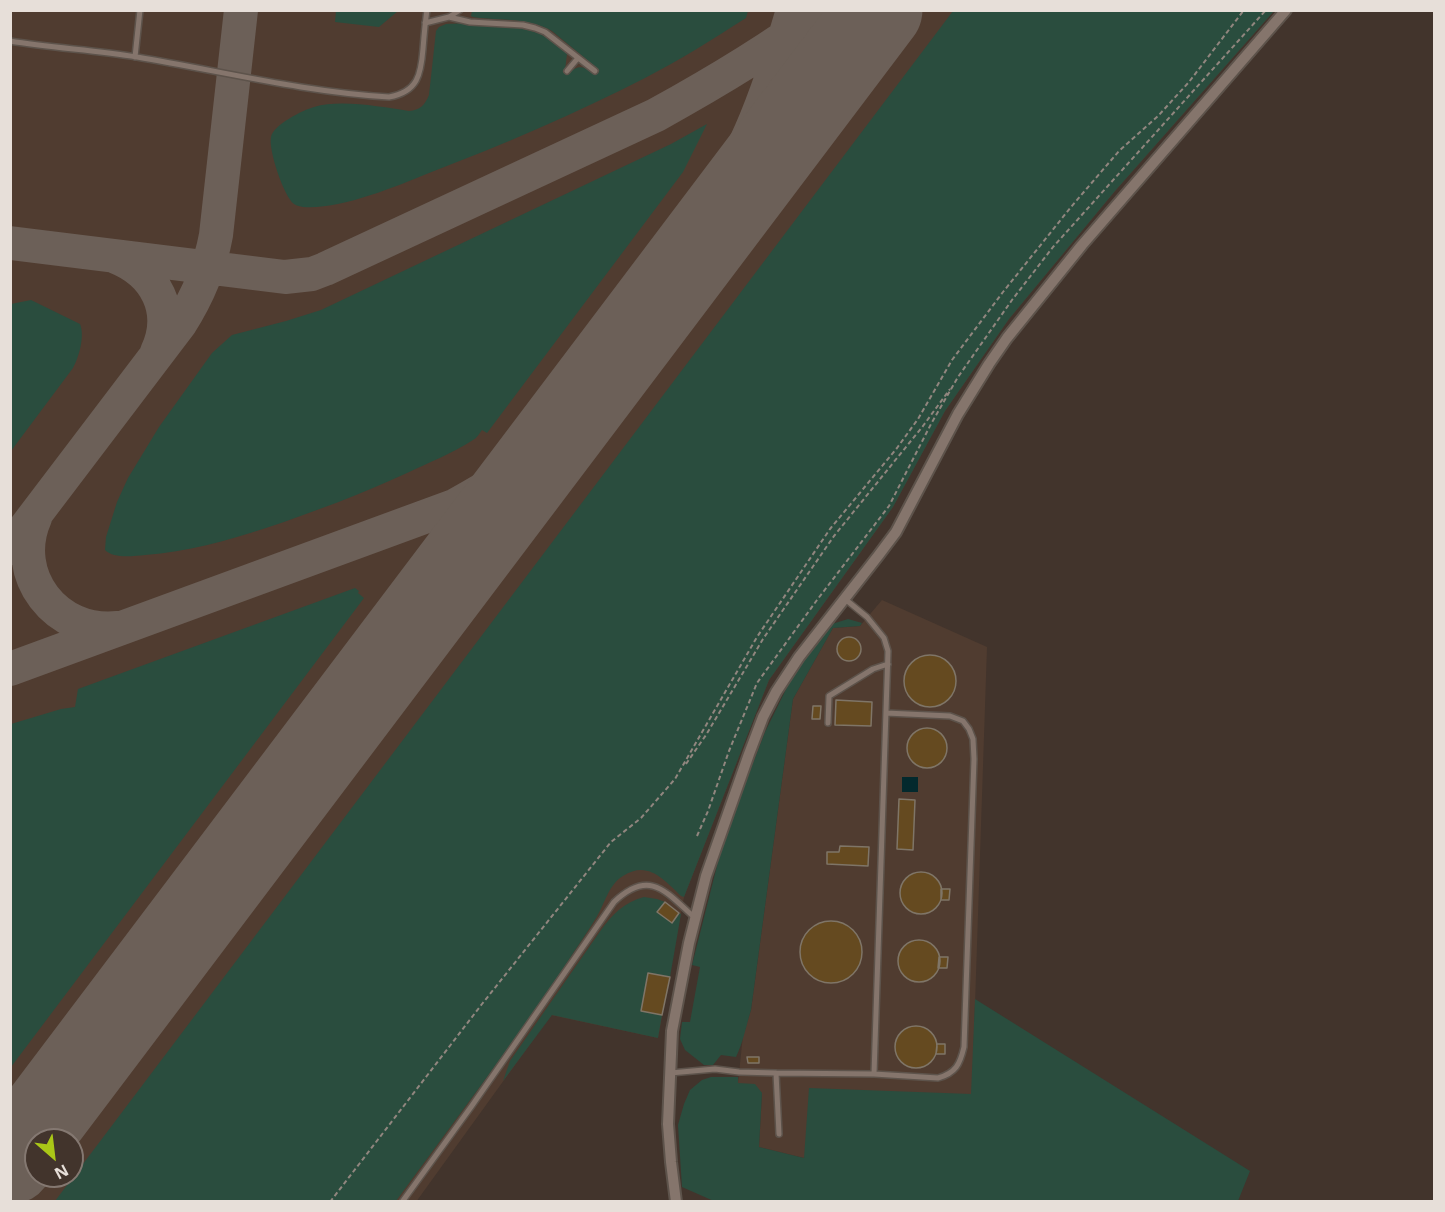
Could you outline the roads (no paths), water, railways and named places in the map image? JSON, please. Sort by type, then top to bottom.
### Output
[{"type":"street","points":[[676,1202],[668,1124],[674,1016],[688,943],[706,876],[763,717],[799,657],[896,532],[958,414],[1007,338],[1082,245],[1286,10]]},
{"type":"lane","points":[[135,57],[140,10]]},
{"type":"lane","points":[[10,41],[135,57],[324,91],[389,98],[410,89],[419,76],[427,10]]},
{"type":"lane","points":[[426,23],[449,17],[460,10]]},
{"type":"lane","points":[[449,17],[470,22],[523,25],[535,28],[545,32],[595,71]]},
{"type":"lane","points":[[567,71],[578,58]]},
{"type":"lane","points":[[845,599],[867,617],[884,638],[888,651],[874,1074]]},
{"type":"lane","points":[[828,723],[829,696],[873,669],[888,664]]},
{"type":"lane","points":[[670,1073],[715,1069],[739,1072],[874,1074],[938,1078],[955,1069],[961,1060],[964,1047],[973,740],[963,721],[950,716],[886,713]]},
{"type":"lane","points":[[402,1202],[614,902],[632,888],[654,885],[695,918]]},
{"type":"lane","points":[[776,1073],[779,1134]]},
{"type":"water","points":[[902,777],[918,777],[918,792],[902,792]]}]
